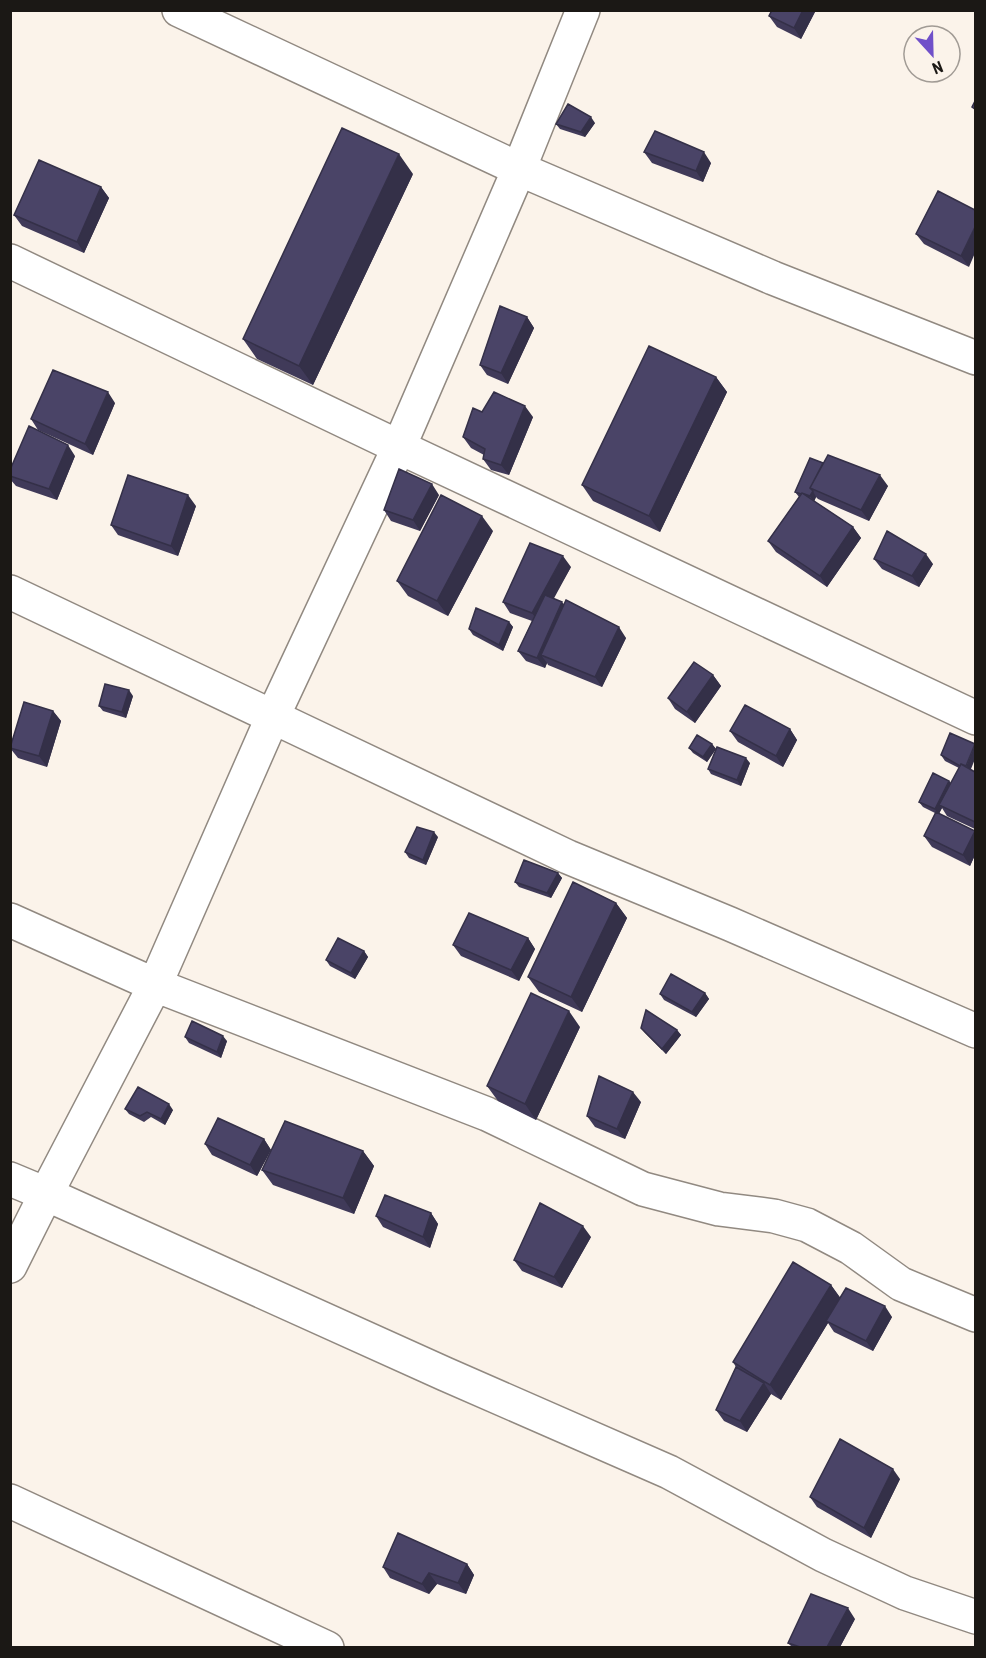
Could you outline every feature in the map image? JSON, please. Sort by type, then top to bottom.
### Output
[{"type":"street","points":[[179,10],[519,169],[773,278],[975,358]]},
{"type":"street","points":[[10,1266],[154,985],[273,716],[399,447],[519,169],[573,14]]},
{"type":"street","points":[[10,261],[975,718]]},
{"type":"street","points":[[10,591],[568,857],[730,924],[975,1031]]},
{"type":"street","points":[[10,920],[154,985],[486,1114],[643,1189],[719,1209],[774,1216],[807,1225],[851,1248],[901,1284],[975,1315]]},
{"type":"street","points":[[10,1179],[669,1472],[823,1555],[905,1593],[975,1617]]},
{"type":"street","points":[[10,1502],[327,1647]]},
{"type":"building","points":[[772,10],[803,10],[794,28],[769,16]]},
{"type":"building","points":[[568,104],[591,117],[581,132],[556,124]]},
{"type":"building","points":[[342,128],[399,154],[299,366],[243,339]]},
{"type":"building","points":[[655,131],[704,152],[696,171],[644,152]]},
{"type":"building","points":[[39,160],[101,187],[77,242],[14,215]]},
{"type":"building","points":[[938,191],[975,210],[975,227],[961,256],[916,234]]},
{"type":"building","points":[[500,306],[527,317],[501,373],[480,365]]},
{"type":"building","points":[[649,346],[716,377],[649,516],[582,485]]},
{"type":"building","points":[[53,370],[108,392],[85,444],[31,419]]},
{"type":"building","points":[[494,392],[525,406],[501,465],[483,459],[485,449],[463,437],[473,408],[482,412]]},
{"type":"building","points":[[29,426],[68,445],[49,489],[10,476],[10,470]]},
{"type":"building","points":[[828,455],[880,475],[861,510],[810,488]]},
{"type":"building","points":[[810,458],[823,463],[810,488],[813,491],[810,496],[795,492]]},
{"type":"building","points":[[399,469],[432,484],[413,520],[384,510]]},
{"type":"building","points":[[128,475],[188,495],[171,546],[111,525]]},
{"type":"building","points":[[802,493],[853,527],[820,576],[768,541]]},
{"type":"building","points":[[441,495],[482,516],[437,601],[397,581]]},
{"type":"building","points":[[887,531],[926,554],[912,576],[874,559]]},
{"type":"building","points":[[530,543],[563,556],[532,613],[503,602]]},
{"type":"building","points":[[545,595],[562,602],[537,658],[518,651]]},
{"type":"building","points":[[566,600],[619,627],[595,677],[541,655]]},
{"type":"building","points":[[476,608],[509,622],[499,645],[469,629]]},
{"type":"building","points":[[694,662],[713,675],[687,712],[668,698]]},
{"type":"building","points":[[105,684],[129,690],[122,712],[99,706]]},
{"type":"building","points":[[24,702],[53,711],[39,756],[10,748]]},
{"type":"building","points":[[745,705],[790,729],[776,756],[730,731]]},
{"type":"building","points":[[950,733],[975,744],[966,766],[961,764],[960,766],[941,755]]},
{"type":"building","points":[[697,735],[712,744],[703,757],[689,748]]},
{"type":"building","points":[[717,747],[746,758],[737,780],[708,769]]},
{"type":"building","points":[[961,764],[975,772],[975,822],[939,805]]},
{"type":"building","points":[[933,773],[949,781],[935,809],[919,802]]},
{"type":"building","points":[[936,812],[975,831],[963,855],[924,836]]},
{"type":"building","points":[[417,827],[434,832],[423,860],[405,852]]},
{"type":"building","points":[[524,860],[558,873],[547,893],[515,882]]},
{"type":"building","points":[[573,882],[616,903],[571,997],[528,977]]},
{"type":"building","points":[[469,913],[528,938],[511,970],[453,945]]},
{"type":"building","points":[[338,938],[364,951],[351,973],[326,960]]},
{"type":"building","points":[[671,974],[705,993],[692,1012],[660,994]]},
{"type":"building","points":[[531,993],[569,1011],[525,1104],[487,1086]]},
{"type":"building","points":[[646,1010],[677,1030],[662,1049],[641,1028]]},
{"type":"building","points":[[192,1021],[223,1036],[217,1052],[185,1037]]},
{"type":"building","points":[[599,1076],[633,1092],[617,1129],[587,1116]]},
{"type":"building","points":[[138,1087],[169,1104],[161,1119],[147,1112],[140,1116],[125,1109]]},
{"type":"building","points":[[218,1118],[264,1139],[250,1165],[205,1144]]},
{"type":"building","points":[[285,1121],[363,1151],[343,1198],[262,1170]]},
{"type":"building","points":[[385,1195],[431,1213],[423,1237],[376,1216]]},
{"type":"building","points":[[540,1203],[583,1226],[554,1277],[514,1260]]},
{"type":"building","points":[[793,1262],[831,1285],[770,1385],[733,1362]]},
{"type":"building","points":[[846,1288],[885,1306],[866,1341],[826,1321]]},
{"type":"building","points":[[736,1367],[764,1383],[740,1421],[716,1410]]},
{"type":"building","points":[[840,1439],[893,1469],[864,1528],[810,1497]]},
{"type":"building","points":[[398,1533],[467,1564],[458,1583],[429,1573],[422,1584],[383,1567]]},
{"type":"building","points":[[811,1594],[848,1608],[827,1647],[800,1647],[788,1643]]}]
